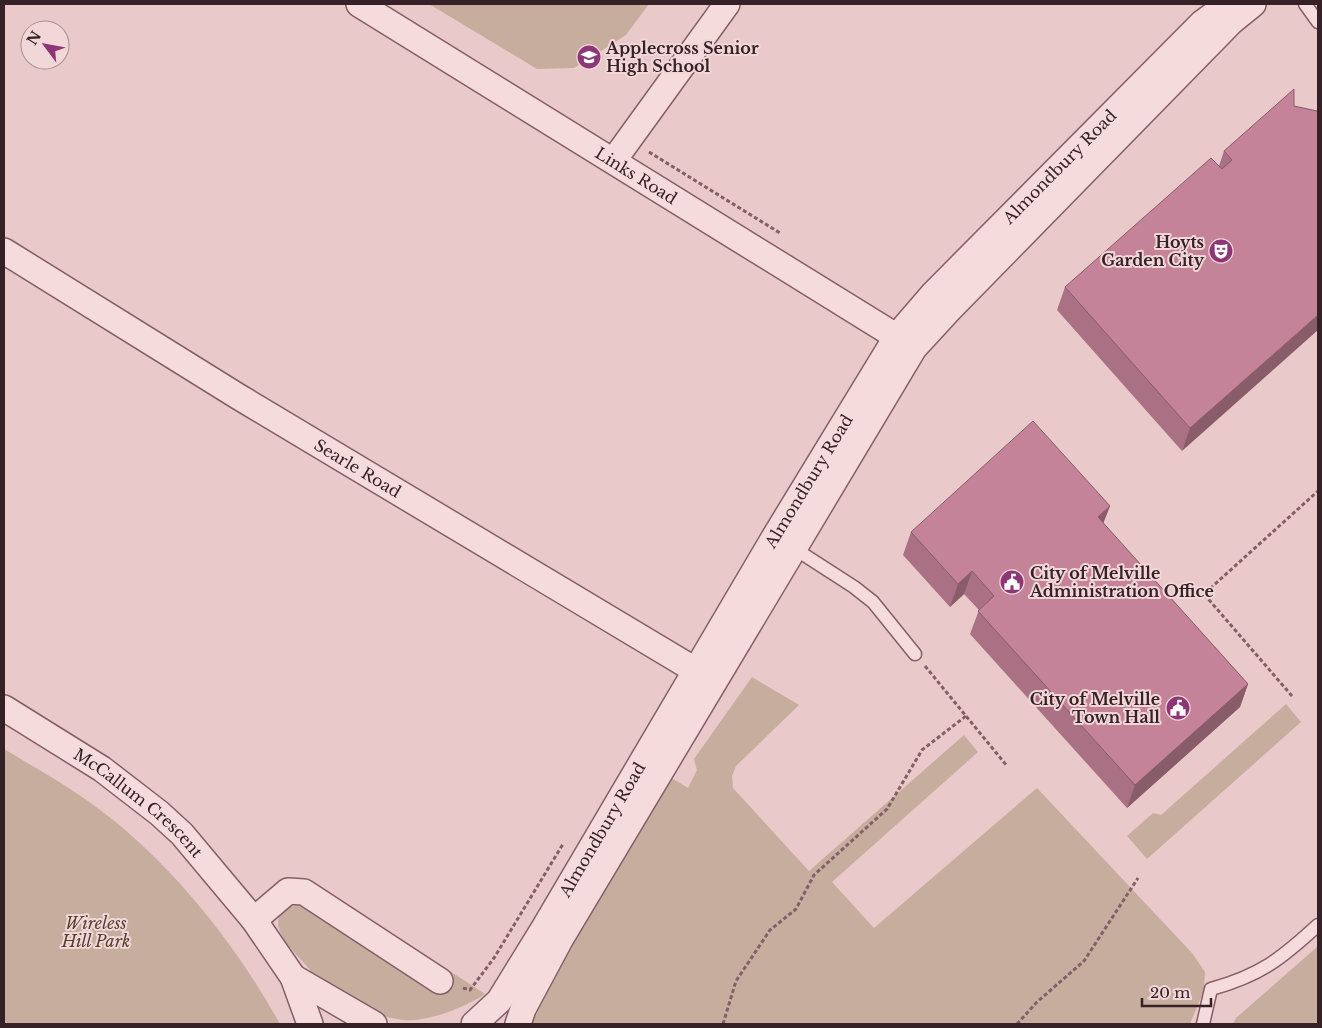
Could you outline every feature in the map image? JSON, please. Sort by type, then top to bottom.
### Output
[{"type":"street","name":"Links Road","points":[[359,4],[906,342]]},
{"type":"street","points":[[614,160],[727,4]]},
{"type":"street","name":"Almondbury Road","points":[[518,1024],[523,1009],[561,938],[706,676],[784,542],[934,293],[1202,23],[1228,4]]},
{"type":"street","name":"Almondbury Road","points":[[906,342],[956,303],[1232,20],[1253,4]]},
{"type":"street","name":"Searle Road","points":[[4,251],[239,397],[706,676]]},
{"type":"street","name":"Almondbury Road","points":[[474,1024],[499,1001],[706,676]]},
{"type":"street","name":"McCallum Crescent","points":[[4,708],[102,768],[159,813],[198,852],[254,920],[293,977],[310,1024]]},
{"type":"street","points":[[254,920],[288,891],[304,892],[312,895],[440,980]]},
{"type":"street","name":"McCallum Crescent","points":[[293,977],[374,1024]]},
{"type":"lane","points":[[1305,4],[1318,22]]},
{"type":"lane","points":[[784,542],[854,587],[873,602],[914,654]]},
{"type":"lane","points":[[1203,1024],[1212,988],[1243,980],[1269,967],[1318,925]]},
{"type":"path","points":[[1292,696],[1204,594],[1318,491]]},
{"type":"path","points":[[914,654],[1007,766]]},
{"type":"path","points":[[723,1024],[736,982],[770,930],[796,910],[814,875],[887,809],[922,750],[966,716]]},
{"type":"path","points":[[440,980],[470,990],[494,958],[566,840]]},
{"type":"path","points":[[1017,1024],[1037,1002],[1084,961],[1138,878]]},
{"type":"green space","points":[[429,4],[649,4],[626,35],[574,68],[537,69]]},
{"type":"green space","points":[[752,677],[799,705],[736,766],[732,776],[733,788],[809,871],[964,735],[978,752],[832,882],[874,928],[1037,788],[1192,953],[1205,972],[1204,990],[1190,1024],[528,1024],[529,1015],[670,777],[688,788],[697,770],[694,759]]},
{"type":"green space","points":[[1286,704],[1301,722],[1147,859],[1127,836],[1153,813],[1161,815]]},
{"type":"green space","name":"Wireless Hill Park","points":[[4,749],[88,801],[144,847],[171,874],[220,931],[262,993],[280,1024],[4,1024]]},
{"type":"green space","points":[[304,904],[417,975],[442,966],[485,994],[468,1004],[425,1019],[396,1019],[376,1014],[357,1006],[327,988],[283,939],[278,923],[281,914],[289,908]]},
{"type":"green space","points":[[1318,946],[1318,1024],[1233,1024],[1236,1018]]},
{"type":"building","name":"Hoyts Garden City","points":[[1294,89],[1294,106],[1317,111],[1318,113],[1318,315],[1190,428],[1065,287],[1211,158],[1222,169],[1232,160],[1224,151]]},
{"type":"building","points":[[1033,421],[1110,506],[1098,517],[1248,684],[1135,785],[978,611],[994,596],[972,571],[958,584],[911,532]]},
{"type":"place","name":"Applecross Senior High School","points":[[589,57]]},
{"type":"place","name":"Hoyts Garden City","points":[[1221,251]]},
{"type":"place","name":"City of Melville Administration Office","points":[[1012,582]]},
{"type":"place","name":"City of Melville Town Hall","points":[[1178,708]]}]
